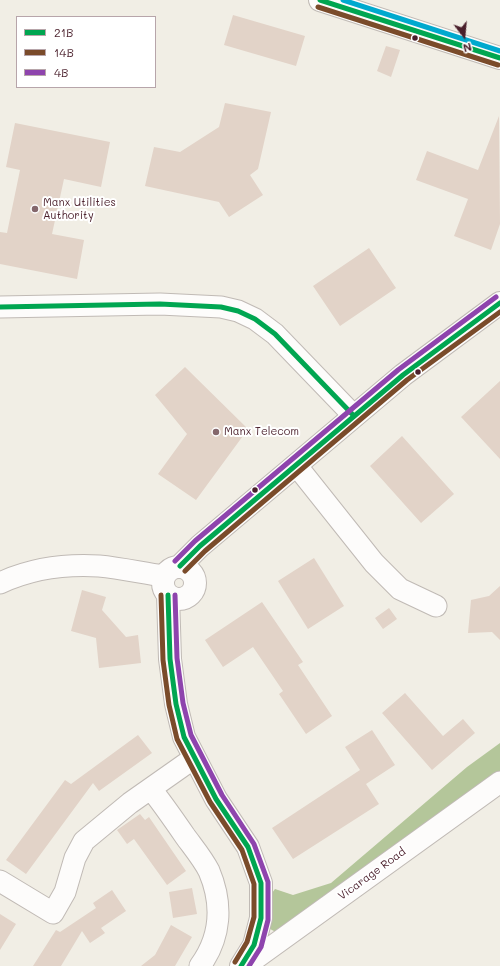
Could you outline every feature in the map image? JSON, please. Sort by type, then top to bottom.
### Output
[{"type":"highway","points":[[320,0],[500,58]]},
{"type":"highway","points":[[241,966],[254,945],[261,918],[261,882],[248,847],[216,799],[184,737],[176,704],[170,659],[170,621],[174,582],[200,546],[403,375],[500,303]]},
{"type":"street","points":[[0,307],[160,304],[221,307],[238,311],[255,319],[275,334],[354,416]]},
{"type":"street","points":[[296,465],[374,563],[400,589],[436,606]]},
{"type":"street","points":[[0,583],[14,576],[50,568],[76,566],[100,566],[141,573],[174,582]]},
{"type":"street","points":[[0,881],[54,913],[65,892],[75,858],[84,841],[95,830],[194,758]]},
{"type":"street","name":"Vicarage Road","points":[[245,966],[500,782]]},
{"type":"street","points":[[151,789],[208,870],[215,890],[219,912],[209,952],[200,966]]},
{"type":"green space","points":[[500,743],[500,771],[276,932],[268,928],[269,897],[275,889],[293,895],[331,883],[467,767]]},
{"type":"building","points":[[233,15],[305,36],[296,66],[224,45]]},
{"type":"building","points":[[386,46],[400,50],[391,77],[377,71]]},
{"type":"building","name":"Manx Utilities Authority","points":[[225,103],[271,112],[258,169],[250,175],[263,195],[229,217],[219,202],[145,186],[154,147],[180,152],[219,127]]},
{"type":"building","points":[[499,116],[500,224],[491,250],[454,236],[468,199],[416,180],[427,151],[478,170]]},
{"type":"building","name":"Manx Utilities Authority","points":[[15,123],[110,142],[101,187],[64,179],[52,234],[84,240],[77,279],[0,264],[0,232],[7,233],[20,170],[6,167]]},
{"type":"building","points":[[369,248],[396,288],[340,326],[313,286]]},
{"type":"building","name":"Manx Telecom","points":[[185,367],[248,429],[196,500],[158,474],[187,434],[155,395]]},
{"type":"building","points":[[500,381],[500,459],[461,417]]},
{"type":"building","points":[[402,436],[454,494],[421,523],[370,466]]},
{"type":"building","points":[[314,558],[344,606],[308,629],[278,581]]},
{"type":"building","points":[[500,586],[500,640],[492,632],[468,633],[471,600],[489,596]]},
{"type":"building","points":[[82,590],[106,597],[102,610],[126,637],[138,635],[141,663],[99,668],[96,638],[71,631]]},
{"type":"building","points":[[262,602],[303,662],[298,665],[332,716],[306,734],[279,694],[283,691],[253,647],[223,667],[205,640]]},
{"type":"building","points":[[389,608],[397,619],[383,629],[375,618]]},
{"type":"building","points":[[405,693],[443,736],[463,719],[475,733],[432,770],[382,713]]},
{"type":"building","points":[[372,730],[395,765],[366,784],[379,804],[293,859],[272,828],[360,770],[345,747]]},
{"type":"building","points":[[138,735],[152,753],[99,791],[93,783],[26,874],[6,860],[65,780],[71,784]]},
{"type":"building","points":[[140,814],[145,820],[149,817],[186,871],[167,885],[134,839],[127,844],[117,830]]},
{"type":"building","points":[[192,888],[197,914],[173,918],[169,892]]},
{"type":"building","points":[[112,890],[126,911],[101,928],[105,933],[90,943],[82,931],[61,966],[33,966],[56,930],[60,932],[96,908],[93,903]]},
{"type":"building","points":[[0,914],[16,924],[0,950]]},
{"type":"building","points":[[171,925],[192,937],[175,966],[141,966],[155,955]]},
{"type":"transit line","name":"21B","points":[[320,0],[500,58]]},
{"type":"transit line","points":[[343,0],[500,51]]},
{"type":"transit line","name":"14B","points":[[318,7],[498,65]]},
{"type":"transit line","name":"4B","points":[[175,561],[195,541],[398,370],[496,297]]},
{"type":"transit line","name":"21B","points":[[180,566],[200,546],[403,375],[500,303]]},
{"type":"transit line","name":"21B","points":[[0,307],[160,304],[221,307],[238,311],[255,319],[275,334],[354,416]]},
{"type":"transit line","name":"14B","points":[[185,571],[205,551],[407,380],[500,312]]},
{"type":"transit line","name":"14B","points":[[161,595],[163,660],[169,705],[177,739],[210,802],[242,850],[254,884],[254,917],[247,942],[235,962]]},
{"type":"transit line","name":"21B","points":[[168,595],[170,659],[176,704],[184,737],[216,799],[248,847],[261,883],[261,918],[254,945],[241,966]]},
{"type":"transit line","name":"4B","points":[[175,595],[177,658],[183,703],[191,735],[222,795],[254,844],[268,882],[268,920],[261,947],[249,966]]},
{"type":"place","name":"Manx Utilities Authority","points":[[35,209]]},
{"type":"place","name":"Manx Telecom","points":[[216,432]]}]
